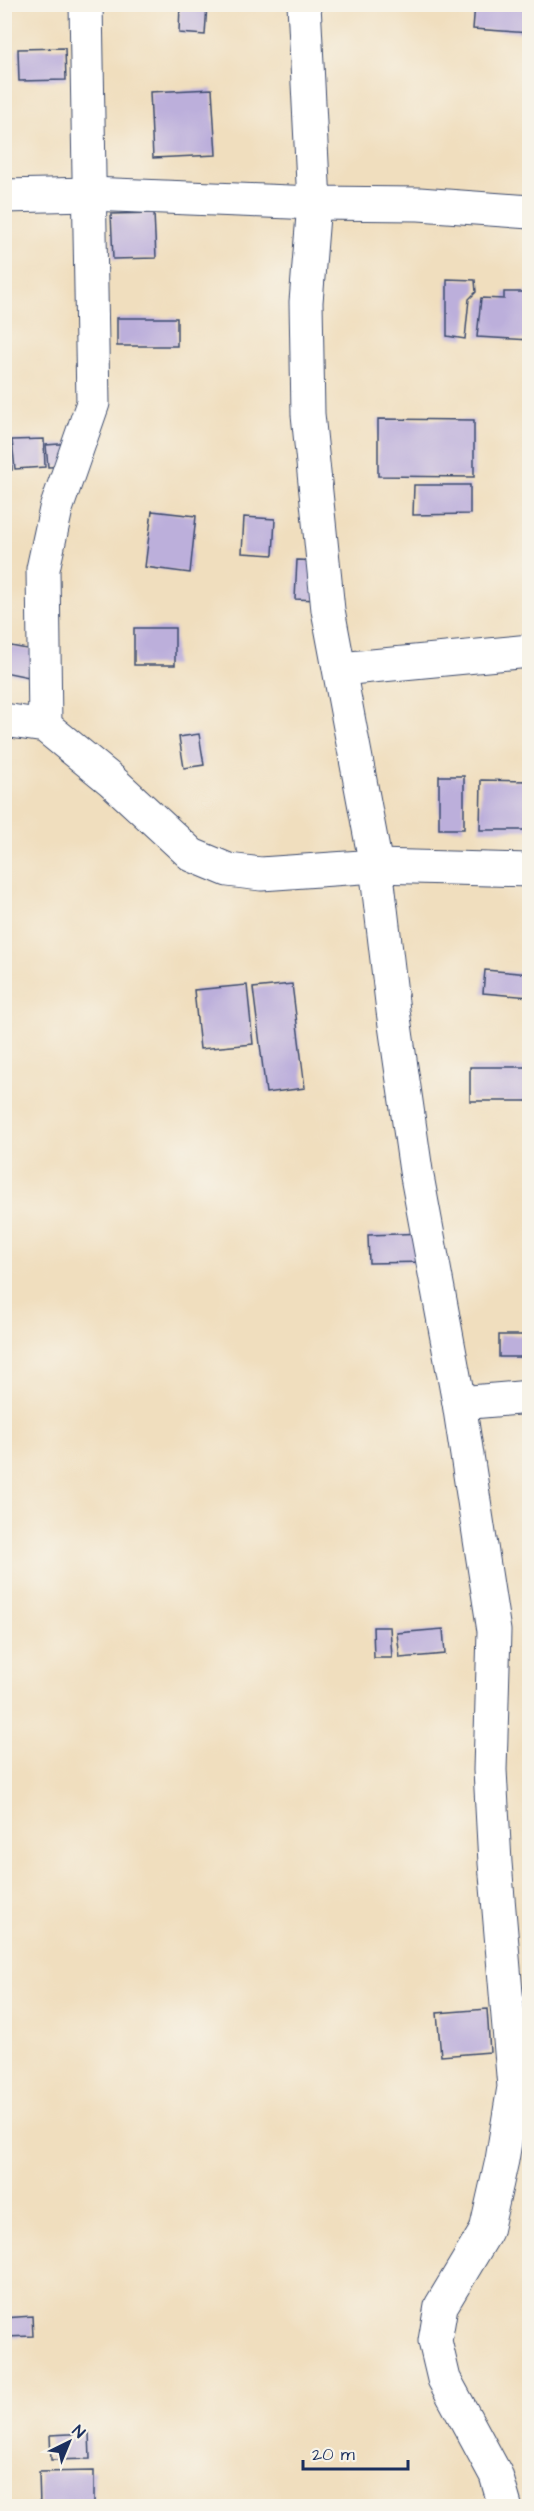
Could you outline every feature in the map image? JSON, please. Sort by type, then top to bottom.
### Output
[{"type":"street","points":[[45,726],[43,569],[56,509],[93,403],[86,4]]},
{"type":"street","points":[[304,4],[314,203],[306,302],[308,414],[328,610],[376,866],[393,1011],[416,1171],[459,1403],[494,1631],[490,1770],[495,1863],[522,2086],[486,2231],[441,2306],[435,2341],[444,2379],[496,2475],[505,2506]]},
{"type":"street","points":[[4,196],[90,195],[314,203],[419,204],[530,212]]},
{"type":"street","points":[[340,669],[530,651]]},
{"type":"street","points":[[4,720],[45,726],[111,780],[192,855],[228,870],[261,874],[376,866],[530,870]]},
{"type":"street","points":[[459,1403],[530,1396]]},
{"type":"building","points":[[180,4],[207,4],[205,35],[179,33]]},
{"type":"building","points":[[475,4],[530,4],[530,33],[473,29]]},
{"type":"building","points":[[65,48],[66,80],[19,81],[18,49]]},
{"type":"building","points":[[212,89],[216,155],[153,158],[150,92]]},
{"type":"building","points":[[154,213],[156,258],[113,259],[111,214]]},
{"type":"building","points":[[447,279],[475,280],[476,292],[469,299],[465,339],[447,336]]},
{"type":"building","points":[[504,292],[530,292],[530,340],[477,337],[481,298],[504,299]]},
{"type":"building","points":[[117,318],[177,318],[177,346],[117,346]]},
{"type":"building","points":[[378,419],[474,420],[474,477],[378,476]]},
{"type":"building","points":[[44,439],[45,467],[15,469],[12,440]]},
{"type":"building","points":[[72,443],[73,466],[48,467],[46,445]]},
{"type":"building","points":[[11,447],[12,470],[4,471],[4,448]]},
{"type":"building","points":[[414,485],[470,485],[470,514],[413,515]]},
{"type":"building","points":[[152,511],[196,516],[190,573],[145,567]]},
{"type":"building","points":[[244,517],[275,519],[273,555],[242,553]]},
{"type":"building","points":[[297,560],[319,561],[318,600],[295,599]]},
{"type":"building","points":[[134,628],[175,628],[175,665],[134,665]]},
{"type":"building","points":[[6,645],[58,655],[53,682],[4,672]]},
{"type":"building","points":[[199,734],[204,765],[184,768],[179,737]]},
{"type":"building","points":[[439,776],[464,776],[464,829],[439,829]]},
{"type":"building","points":[[481,780],[530,781],[530,830],[480,830]]},
{"type":"building","points":[[485,970],[530,974],[530,997],[483,993]]},
{"type":"building","points":[[292,984],[305,1088],[266,1093],[253,988]]},
{"type":"building","points":[[247,985],[253,1044],[200,1049],[194,990]]},
{"type":"building","points":[[470,1067],[530,1067],[530,1101],[470,1101]]},
{"type":"building","points":[[427,1233],[428,1262],[369,1263],[368,1235]]},
{"type":"building","points":[[499,1335],[530,1335],[530,1357],[499,1357]]},
{"type":"building","points":[[373,1627],[390,1627],[392,1658],[374,1658]]},
{"type":"building","points":[[443,1629],[445,1654],[400,1658],[397,1633]]},
{"type":"building","points":[[487,2009],[490,2052],[441,2056],[437,2013]]},
{"type":"building","points":[[32,2316],[33,2336],[4,2337],[4,2318]]},
{"type":"building","points":[[89,2433],[90,2459],[51,2460],[50,2435]]},
{"type":"building","points":[[94,2471],[94,2506],[40,2506],[39,2472]]}]
